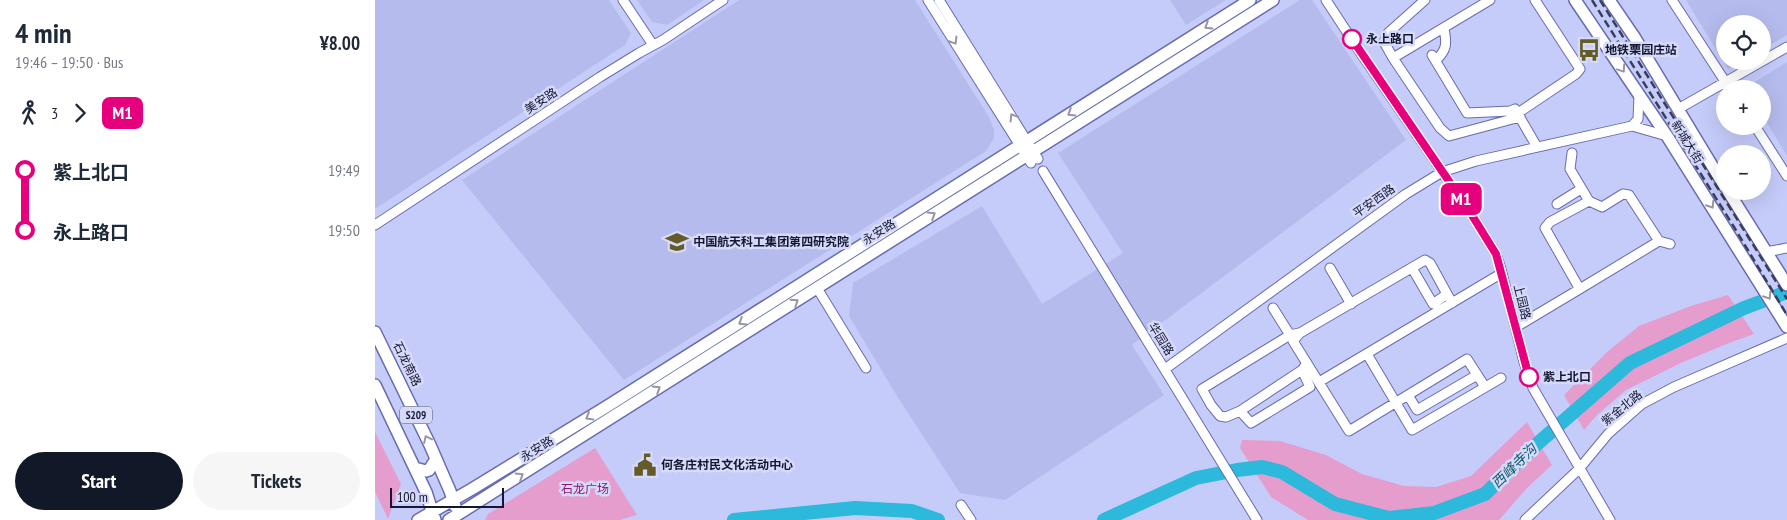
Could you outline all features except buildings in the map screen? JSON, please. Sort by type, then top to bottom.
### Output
[{"type":"main road","name":"永安路","points":[[417,520],[433,516],[453,500],[1029,152],[1250,0]]},
{"type":"main road","name":"永安路","points":[[455,518],[1029,152],[1273,0]]},
{"type":"main road","name":"新城大街","points":[[1575,0],[1667,136],[1787,327]]},
{"type":"main road","name":"新城大街","points":[[1609,0],[1635,38],[1716,172]]},
{"type":"main road","points":[[1734,200],[1787,285]]},
{"type":"main road","name":"石龙南路","points":[[375,332],[400,380],[436,459],[453,500],[455,518]]},
{"type":"main road","name":"S209","points":[[375,385],[426,492],[433,516]]},
{"type":"main road","points":[[415,468],[429,470],[436,459]]},
{"type":"street","points":[[623,0],[653,45]]},
{"type":"street","name":"美安路","points":[[375,225],[599,78],[663,40],[723,0]]},
{"type":"street","points":[[929,0],[1029,152]]},
{"type":"street","points":[[939,0],[1029,152]]},
{"type":"street","name":"上园路","points":[[1326,0],[1496,254],[1528,376],[1540,401],[1610,520]]},
{"type":"street","points":[[1425,0],[1388,33],[1384,42],[1440,128],[1449,136],[1519,115],[1576,74],[1580,68],[1535,0]]},
{"type":"street","points":[[1393,58],[1491,0]]},
{"type":"street","points":[[1673,0],[1725,80]]},
{"type":"street","points":[[1444,28],[1446,47],[1443,53],[1434,57],[1467,113],[1510,111],[1515,108],[1537,147]]},
{"type":"street","points":[[1738,80],[1787,47]]},
{"type":"street","points":[[1678,109],[1716,92]]},
{"type":"street","points":[[1639,95],[1638,119],[1632,126],[1667,136]]},
{"type":"street","name":"平安西路","points":[[1165,369],[1399,199],[1442,172],[1476,161],[1632,126]]},
{"type":"street","points":[[1761,135],[1787,176]]},
{"type":"street","points":[[1572,154],[1570,169],[1589,201],[1602,207],[1623,194],[1629,194],[1659,241],[1670,244]]},
{"type":"street","name":"华园路","points":[[1043,171],[1257,520]]},
{"type":"street","points":[[1557,204],[1581,189]]},
{"type":"street","points":[[1578,290],[1578,286],[1545,228],[1550,222],[1589,201]]},
{"type":"street","points":[[1515,327],[1659,241]]},
{"type":"street","points":[[1766,252],[1787,248]]},
{"type":"street","points":[[1305,367],[1240,411],[1226,417],[1220,416],[1202,389],[1425,260],[1430,263],[1452,303]]},
{"type":"street","points":[[1330,268],[1351,304]]},
{"type":"street","points":[[1412,268],[1433,304],[1447,294]]},
{"type":"street","points":[[1319,382],[1502,273]]},
{"type":"street","points":[[817,288],[866,368]]},
{"type":"street","points":[[1273,308],[1295,334]]},
{"type":"street","points":[[1240,411],[1251,422],[1310,387],[1305,367],[1293,340],[1295,334]]},
{"type":"street","name":"紫金北路","points":[[1525,520],[1579,469],[1608,434],[1642,404],[1674,387],[1787,338]]},
{"type":"street","points":[[1367,354],[1412,430],[1501,378]]},
{"type":"street","points":[[1305,367],[1319,382],[1349,431],[1467,359],[1485,387]]},
{"type":"street","points":[[1408,395],[1417,410],[1477,375]]},
{"type":"street","points":[[961,505],[971,520]]},
{"type":"shaded area","points":[[375,0],[609,0],[631,33],[625,45],[375,209]]},
{"type":"shaded area","points":[[637,0],[704,0],[667,25],[652,22]]},
{"type":"shaded area","name":"中国航天科工集团第四研究院","points":[[739,0],[915,0],[989,117],[994,130],[994,138],[986,151],[624,380],[462,180]]},
{"type":"shaded area","points":[[1170,0],[1226,0],[1186,25]]},
{"type":"shaded area","points":[[1300,0],[1312,0],[1406,140],[1132,345],[1164,395],[1005,500],[960,493],[897,396],[849,316],[853,283],[982,206],[1042,304],[1123,253],[1058,153]]},
{"type":"shaded area","points":[[1686,0],[1787,0],[1787,35],[1771,44],[1771,15],[1716,15],[1716,49]]},
{"type":"shaded area","points":[[1787,62],[1787,156],[1771,129],[1771,80],[1758,80]]},
{"type":"green space","points":[[1728,295],[1754,334],[1681,363],[1626,390],[1597,415],[1584,430],[1564,395],[1607,352],[1639,326],[1691,306]]},
{"type":"green space","points":[[1527,422],[1552,465],[1528,487],[1499,520],[1308,520],[1271,497],[1240,448],[1242,440],[1280,441],[1326,455],[1362,474],[1404,486],[1436,487],[1471,476]]},
{"type":"green space","points":[[375,432],[401,484],[388,519],[375,492]]},
{"type":"green space","name":"石龙广场","points":[[595,448],[637,515],[620,520],[485,520],[488,514]]},
{"type":"waterway","name":"西峰寺沟","points":[[1104,520],[1196,478],[1262,467],[1282,472],[1335,504],[1389,518],[1434,513],[1485,494],[1529,451],[1630,363],[1744,308],[1787,292]]},
{"type":"waterway","name":"西峰寺沟","points":[[734,520],[855,508],[912,511],[938,520]]},
{"type":"railway","points":[[1592,0],[1787,315]]},
{"type":"railway","points":[[1600,0],[1787,299]]},
{"type":"bus line","name":"M1","points":[[1352,39],[1470,212],[1496,254],[1529,377]]},
{"type":"place","name":"永上路口","points":[[1352,39]]},
{"type":"place","name":"地铁栗园庄站","points":[[1589,50]]},
{"type":"place","name":"中国航天科工集团第四研究院","points":[[677,242]]},
{"type":"place","name":"紫上北口","points":[[1529,377]]},
{"type":"place","name":"何各庄村民文化活动中心","points":[[645,465]]}]
